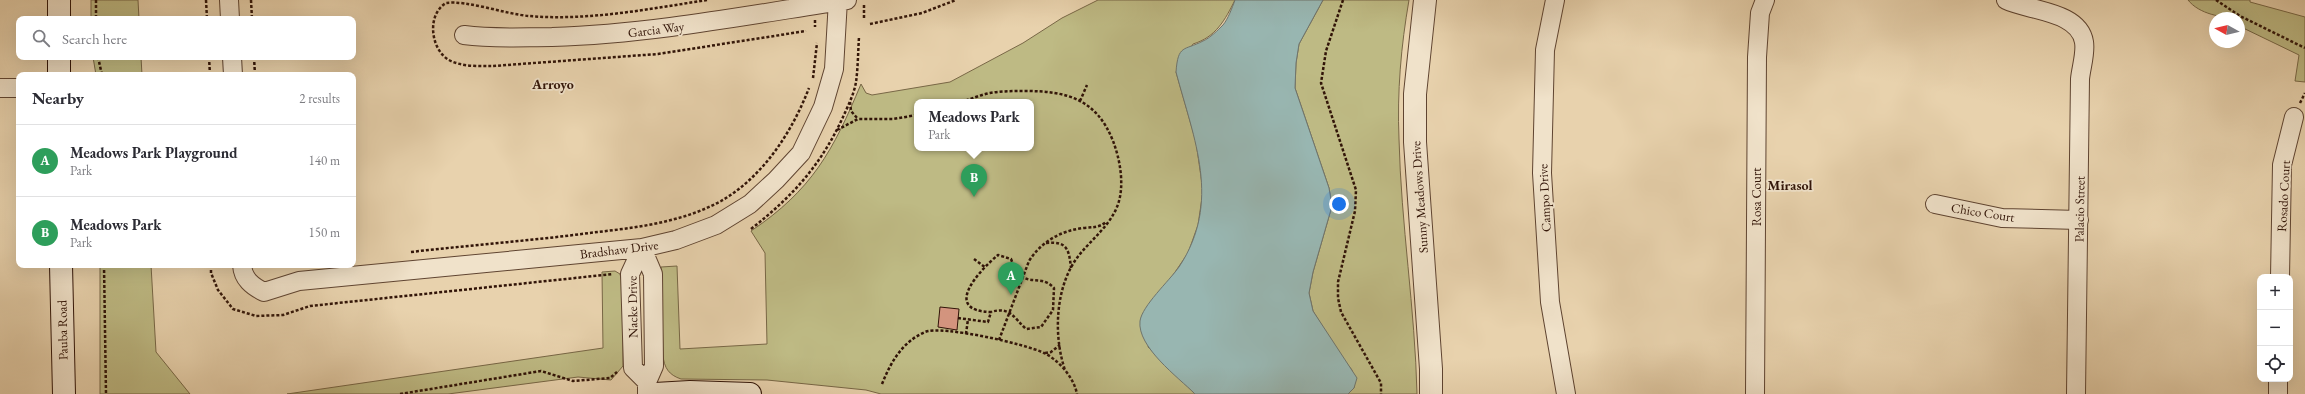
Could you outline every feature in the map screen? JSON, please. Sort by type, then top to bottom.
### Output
[{"type":"street","points":[[59,0],[59,16]]},
{"type":"street","points":[[228,0],[230,16]]},
{"type":"street","name":"Garcia Way","points":[[464,35],[486,38],[596,36],[676,27],[841,0]]},
{"type":"street","name":"Bradshaw Drive","points":[[242,268],[242,272],[251,285],[264,292],[299,281],[642,248],[676,240],[716,225],[750,204],[776,180],[801,153],[823,108],[834,69],[841,0]]},
{"type":"street","name":"Sunny Meadows Drive","points":[[1425,0],[1416,78],[1415,142],[1431,369],[1430,394]]},
{"type":"street","name":"Campo Drive","points":[[1554,0],[1546,50],[1542,173],[1550,302],[1566,394]]},
{"type":"street","name":"Rosa Court","points":[[1755,394],[1757,57],[1760,13],[1765,0]]},
{"type":"street","name":"Palacio Street","points":[[2006,0],[2019,6],[2060,15],[2076,26],[2084,42],[2080,79],[2076,394]]},
{"type":"street","points":[[59,60],[59,72]]},
{"type":"street","points":[[232,60],[233,72]]},
{"type":"street","points":[[0,88],[16,88]]},
{"type":"street","name":"Rosado Court","points":[[2280,274],[2282,165],[2294,117]]},
{"type":"street","name":"Chico Court","points":[[1935,204],[2002,218],[2079,220]]},
{"type":"street","name":"Nacke Drive","points":[[642,248],[630,274],[633,368],[650,390]]},
{"type":"street","name":"Pauba Road","points":[[61,268],[64,394]]},
{"type":"street","points":[[2278,382],[2278,394]]},
{"type":"street","points":[[650,390],[750,394]]},
{"type":"path","points":[[96,0],[96,16]]},
{"type":"path","points":[[206,0],[206,16]]},
{"type":"path","points":[[251,0],[252,16]]},
{"type":"path","points":[[863,0],[864,20]]},
{"type":"path","points":[[870,24],[922,13],[956,0]]},
{"type":"path","points":[[1343,0],[1326,51],[1321,83],[1356,190],[1355,211],[1338,282],[1338,298],[1341,312],[1381,383],[1381,394]]},
{"type":"path","points":[[2216,0],[2240,16],[2305,48]]},
{"type":"path","points":[[407,252],[551,238],[644,226],[690,214],[721,200],[750,178],[788,133],[801,109],[812,82],[817,43]]},
{"type":"path","points":[[99,60],[101,72]]},
{"type":"path","points":[[209,60],[210,72]]},
{"type":"path","points":[[254,60],[255,72]]},
{"type":"path","points":[[1080,101],[1087,85]]},
{"type":"path","points":[[971,99],[990,93],[1011,91],[1044,91],[1063,94],[1091,107],[1100,117],[1116,149],[1121,184],[1119,201],[1108,222],[1071,268],[1060,300],[1058,314],[1060,355],[1065,370]]},
{"type":"path","points":[[850,101],[852,111],[858,119]]},
{"type":"path","points":[[836,131],[858,119],[893,119],[914,116]]},
{"type":"path","points":[[998,340],[1022,278],[1036,250],[1058,235],[1081,228],[1101,226],[1108,222]]},
{"type":"path","points":[[1046,243],[1056,242],[1064,245],[1070,252],[1071,268]]},
{"type":"path","points":[[998,255],[1009,258],[1022,278],[1030,281],[1045,281],[1054,288],[1052,310],[1041,327],[1033,330],[1026,329],[1010,312],[1003,310],[978,312],[971,307],[967,300],[968,288],[974,278],[986,268],[998,255]]},
{"type":"path","points":[[974,259],[986,268]]},
{"type":"path","points":[[104,268],[106,394]]},
{"type":"path","points":[[211,268],[211,272],[218,290],[234,309],[256,316],[283,315],[310,306],[610,273],[617,275]]},
{"type":"path","points":[[958,318],[988,322],[990,312]]},
{"type":"path","points":[[966,334],[968,319]]},
{"type":"path","points":[[882,384],[892,360],[915,337],[938,330],[998,340],[1045,353],[1065,370],[1075,384],[1077,394]]},
{"type":"path","points":[[1045,353],[1051,352],[1060,344]]},
{"type":"path","points":[[400,394],[541,371],[573,380],[610,378],[621,367]]},
{"type":"shaded area","points":[[91,0],[138,0],[139,16],[91,16]]},
{"type":"shaded area","points":[[1098,0],[1235,0],[1219,27],[1208,37],[1193,44],[1176,72],[1196,142],[1203,191],[1198,225],[1188,253],[1171,278],[1148,347],[1195,394],[881,394],[866,390],[767,380],[681,379],[670,373],[666,367],[663,355],[661,267],[677,266],[680,349],[767,344],[765,253],[751,231],[772,216],[790,200],[818,167],[841,129],[861,84],[866,93],[872,95],[950,82],[1023,43],[1062,18]]},
{"type":"shaded area","points":[[1323,0],[1409,0],[1400,69],[1400,171],[1414,330],[1417,394],[1348,394],[1354,388],[1352,370],[1340,355],[1313,311],[1309,293],[1313,272],[1332,206],[1329,188],[1295,88],[1296,63],[1299,44]]},
{"type":"shaded area","points":[[2188,0],[2250,0],[2250,2],[2305,17],[2305,82],[2295,81],[2299,55],[2245,29],[2245,12],[2209,12],[2209,13],[2198,9]]},
{"type":"shaded area","points":[[94,60],[141,60],[142,72],[96,72]]},
{"type":"shaded area","points":[[100,268],[151,268],[156,352],[190,394],[100,394]]},
{"type":"shaded area","points":[[615,271],[620,274],[623,287],[623,366],[611,380],[578,377],[448,394],[287,394],[603,348],[602,272]]},
{"type":"water","points":[[1235,0],[1323,0],[1299,44],[1296,63],[1295,88],[1329,188],[1332,206],[1313,272],[1309,293],[1313,311],[1357,378],[1354,388],[1348,394],[1195,394],[1160,361],[1145,341],[1141,331],[1140,321],[1142,315],[1151,301],[1179,267],[1192,243],[1199,219],[1202,195],[1200,171],[1196,146],[1176,72],[1178,57],[1183,50],[1206,40],[1223,25]]},
{"type":"building","points":[[940,307],[959,309],[957,330],[938,327]]},
{"type":"place","name":"Meadows Park","points":[[974,197]]},
{"type":"place","name":"Meadows Park Playground","points":[[1011,295]]},
{"type":"district","name":"Arroyo","points":[[553,84]]},
{"type":"district","name":"Mirasol","points":[[1790,185]]}]
